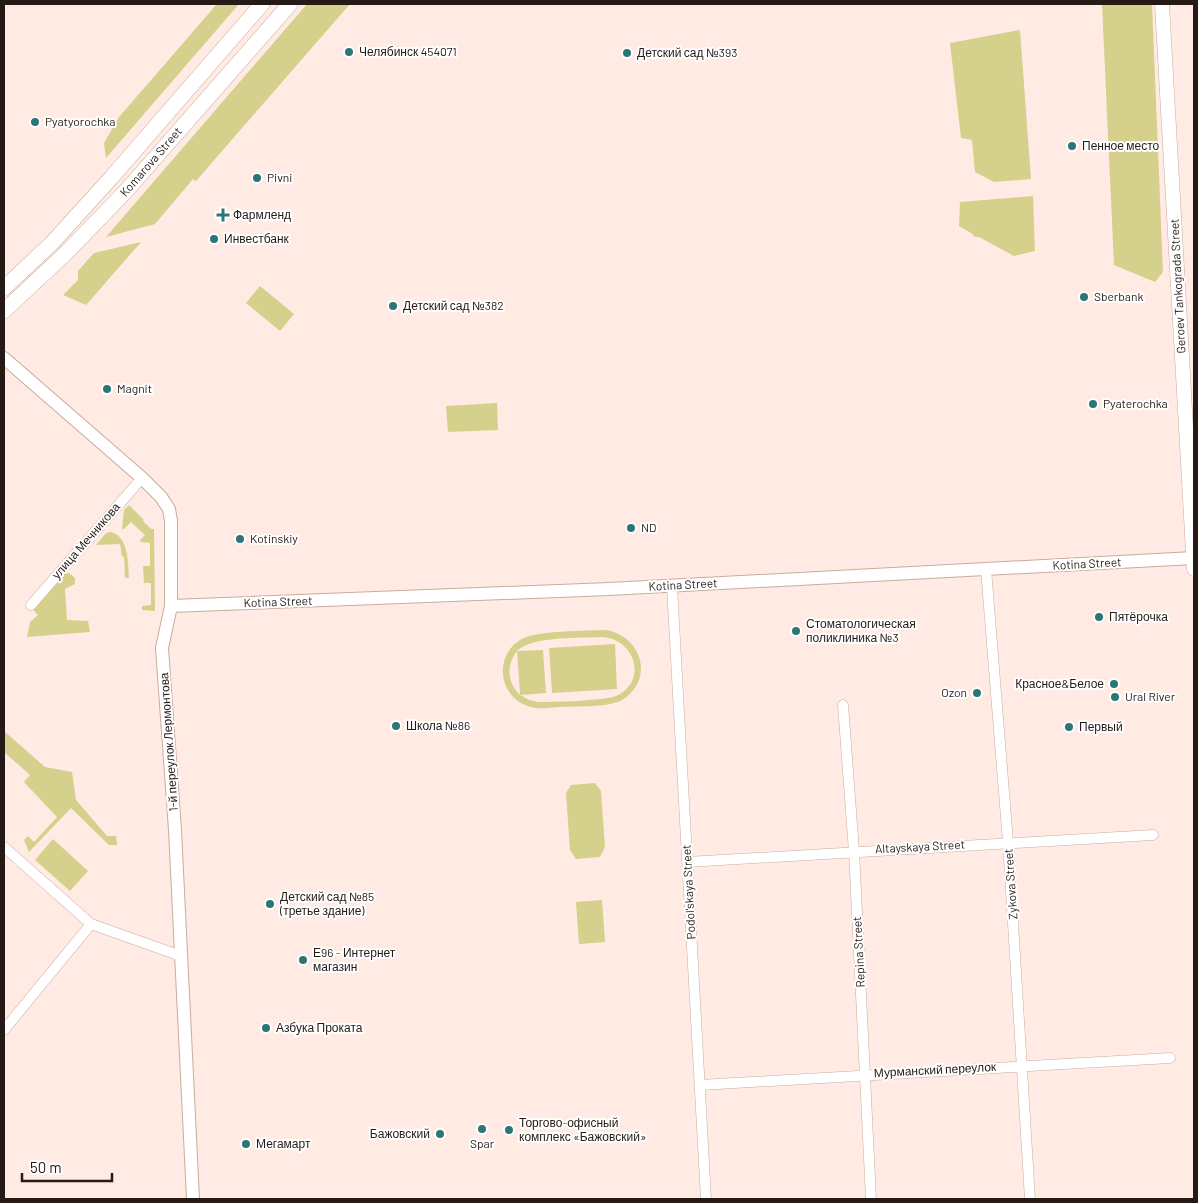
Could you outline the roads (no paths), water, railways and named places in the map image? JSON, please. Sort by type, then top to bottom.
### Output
[{"type":"main road","name":"Komarova Street","points":[[4,288],[51,244],[111,178],[262,4]]},
{"type":"main road","name":"Komarova Street","points":[[4,311],[67,252],[126,191],[290,4]]},
{"type":"main road","name":"Geroev Tankograda Street","points":[[1162,4],[1194,568]]},
{"type":"street","name":"1-й переулок Лермонтова","points":[[4,358],[142,478],[161,497],[169,509],[171,606],[162,648],[175,830],[193,1199]]},
{"type":"street","name":"улица Мечникова","points":[[31,605],[142,478]]},
{"type":"street","name":"Kotina Street","points":[[171,606],[672,586],[1194,558]]},
{"type":"street","name":"Zykova Street","points":[[986,569],[1008,842],[1030,1199]]},
{"type":"street","name":"Podol'skaya Street","points":[[672,586],[706,1199]]},
{"type":"street","name":"Repina Street","points":[[843,705],[854,851],[871,1199]]},
{"type":"street","name":"Altayskaya Street","points":[[687,862],[1153,835]]},
{"type":"street","points":[[4,847],[91,924],[181,956]]},
{"type":"street","points":[[4,1030],[7,1018],[91,924]]},
{"type":"street","name":"Мурманский переулок","points":[[700,1084],[1170,1058]]},
{"type":"place","name":"Челябинск 454071","points":[[349,52]]},
{"type":"place","name":"Детский сад №393","points":[[627,53]]},
{"type":"place","name":"Pyatyorochka","points":[[35,122]]},
{"type":"place","name":"Пенное место","points":[[1072,146]]},
{"type":"place","name":"Pivni","points":[[257,178]]},
{"type":"place","name":"Фармленд","points":[[223,215]]},
{"type":"place","name":"Инвестбанк","points":[[214,239]]},
{"type":"place","name":"Sberbank","points":[[1084,297]]},
{"type":"place","name":"Детский сад №382","points":[[393,306]]},
{"type":"place","name":"Magnit","points":[[107,389]]},
{"type":"place","name":"Pyaterochka","points":[[1093,404]]},
{"type":"place","name":"ND","points":[[631,528]]},
{"type":"place","name":"Kotinskiy","points":[[240,539]]},
{"type":"place","name":"Пятёрочка","points":[[1099,617]]},
{"type":"place","name":"Стоматологическая поликлиника №3","points":[[796,631]]},
{"type":"place","name":"Красное&Белое","points":[[1114,684]]},
{"type":"place","name":"Ozon","points":[[977,693]]},
{"type":"place","name":"Ural River","points":[[1115,697]]},
{"type":"place","name":"Школа №86","points":[[396,726]]},
{"type":"place","name":"Первый","points":[[1069,727]]},
{"type":"place","name":"Детский сад №85 (третье здание)","points":[[270,904]]},
{"type":"place","name":"Е96 - Интернет магазин","points":[[303,960]]},
{"type":"place","name":"Азбука Проката","points":[[266,1028]]},
{"type":"place","name":"Spar","points":[[482,1129]]},
{"type":"place","name":"Торгово-офисный комплекс «Бажовский»","points":[[509,1130]]},
{"type":"place","name":"Бажовский","points":[[440,1134]]},
{"type":"place","name":"Мегамарт","points":[[246,1144]]}]
